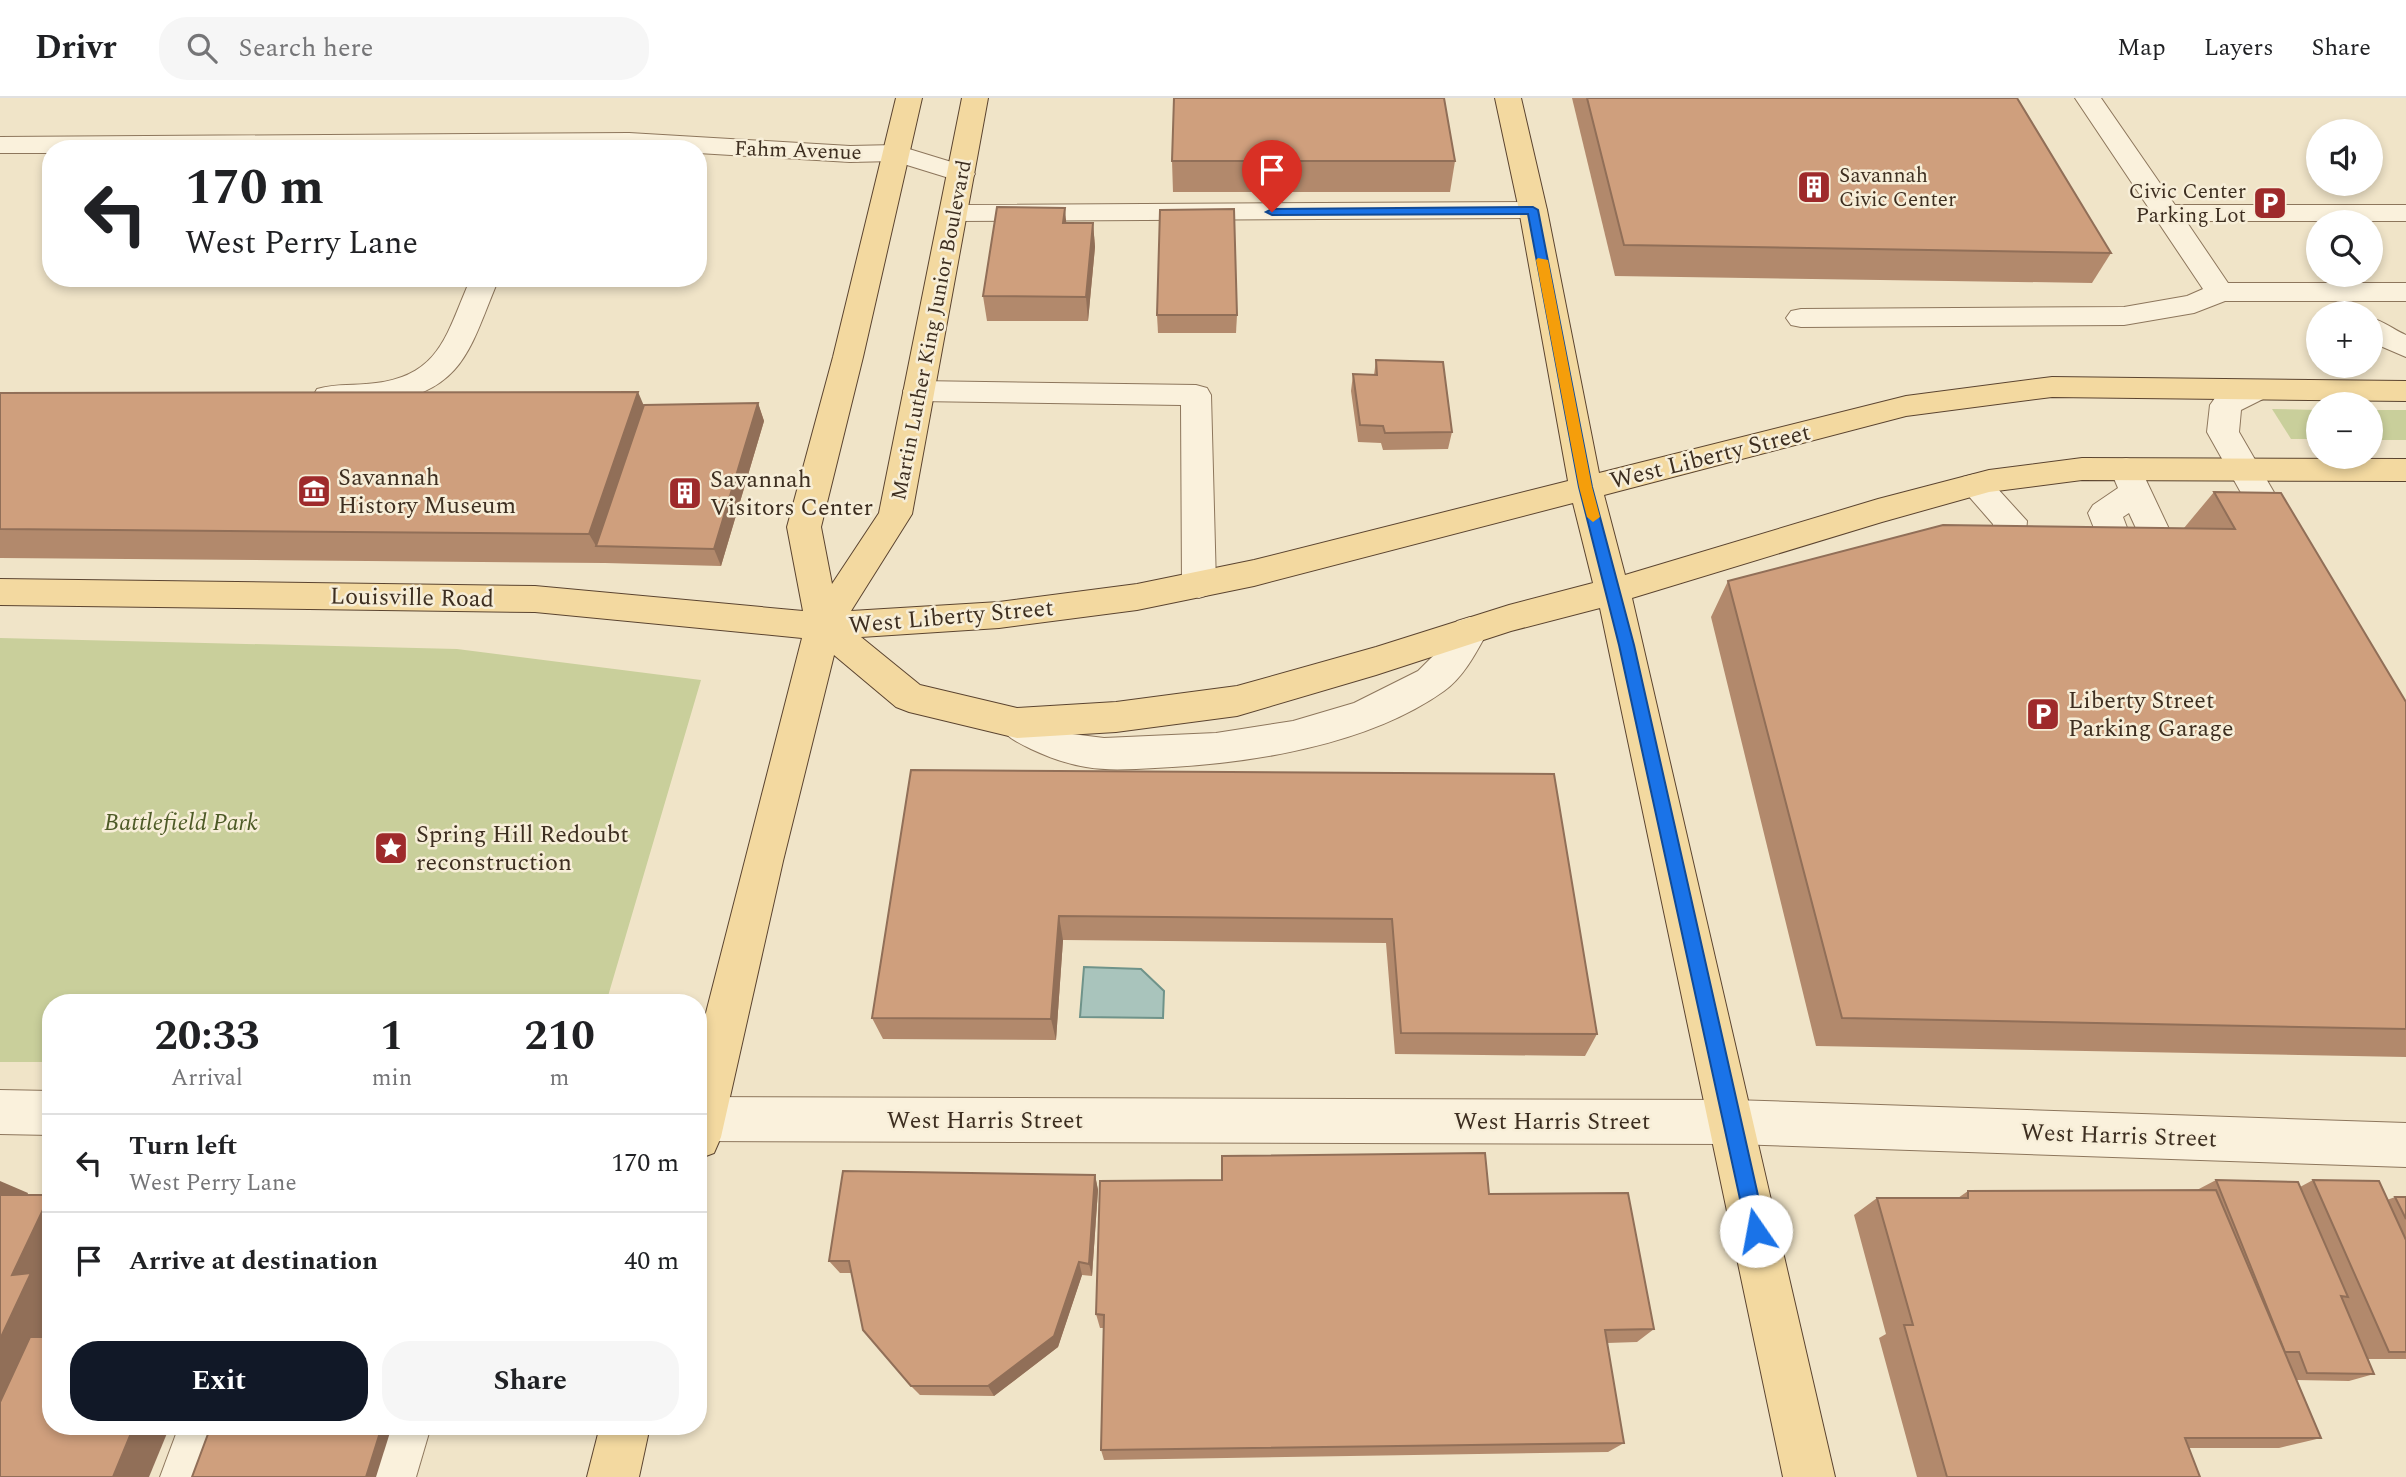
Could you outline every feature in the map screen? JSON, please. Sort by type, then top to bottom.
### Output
[{"type":"main road","name":"Martin Luther King Junior Boulevard","points":[[823,626],[804,527],[848,357],[909,98]]},
{"type":"main road","name":"Martin Luther King Junior Boulevard","points":[[707,1096],[823,626],[895,514],[975,98]]},
{"type":"main road","points":[[1508,98],[1533,210],[1585,487],[1614,591],[1809,1477]]},
{"type":"main road","name":"West Liberty Street","points":[[823,626],[999,615],[1137,597],[1199,585],[1437,527],[1906,406],[2052,387],[2406,391]]},
{"type":"main road","name":"West Liberty Street","points":[[823,626],[909,697],[1017,723],[1116,717],[1237,701],[1377,662],[1509,618],[1614,591],[1865,515],[1975,485],[2082,469],[2131,481],[2244,469],[2406,470]]},
{"type":"main road","name":"Louisville Road","points":[[0,592],[535,599],[823,626]]},
{"type":"main road","points":[[613,1477],[623,1435]]},
{"type":"street","points":[[2088,98],[2220,292]]},
{"type":"street","name":"Fahm Avenue","points":[[0,145],[42,145]]},
{"type":"street","name":"Fahm Avenue","points":[[707,146],[850,154],[896,153],[962,174]]},
{"type":"street","points":[[953,213],[1533,210]]},
{"type":"street","points":[[2166,212],[2406,213]]},
{"type":"street","points":[[298,397],[363,396],[416,384],[439,371],[481,287]]},
{"type":"street","points":[[1801,318],[2124,316],[2194,304],[2220,292],[2339,301]]},
{"type":"street","points":[[2372,301],[2406,292]]},
{"type":"street","points":[[2383,305],[2403,308],[2406,312]]},
{"type":"street","points":[[2383,336],[2406,346]]},
{"type":"street","points":[[2256,390],[2227,405],[2223,432],[2300,566]]},
{"type":"street","points":[[919,391],[1196,395],[1199,585]]},
{"type":"street","points":[[2124,565],[2105,513],[2131,481],[2169,565]]},
{"type":"street","points":[[1975,485],[2010,521],[2044,534]]},
{"type":"street","points":[[2010,521],[2008,543],[2014,563]]},
{"type":"street","points":[[1017,723],[1056,745],[1081,752],[1183,753],[1245,745],[1322,727],[1390,704],[1433,680],[1450,662],[1470,631]]},
{"type":"street","points":[[0,1112],[42,1113]]},
{"type":"street","name":"West Harris Street","points":[[707,1125],[1733,1122],[2406,1145]]},
{"type":"street","points":[[186,1477],[202,1435]]},
{"type":"street","points":[[390,1477],[403,1435]]},
{"type":"green space","points":[[2272,409],[2306,410],[2306,439],[2291,439]]},
{"type":"green space","points":[[2383,410],[2406,410],[2406,440],[2383,440]]},
{"type":"green space","name":"Battlefield Park","points":[[0,638],[457,649],[701,680],[609,994],[42,994],[42,1062],[0,1062]]},
{"type":"water","points":[[1084,967],[1141,969],[1164,991],[1163,1018],[1080,1017]]},
{"type":"building","points":[[1174,98],[1444,98],[1455,161],[1172,161]]},
{"type":"building","name":"Savannah Civic Center","points":[[1587,98],[2017,98],[2111,253],[1624,245]]},
{"type":"building","points":[[997,207],[1065,208],[1063,223],[1093,223],[1086,297],[983,296]]},
{"type":"building","points":[[1234,209],[1237,315],[1157,315],[1160,210]]},
{"type":"building","points":[[1376,360],[1443,362],[1452,432],[1385,433],[1383,426],[1360,425],[1353,374],[1377,375]]},
{"type":"building","name":"Savannah History Museum","points":[[638,392],[589,534],[0,529],[0,393]]},
{"type":"building","name":"Savannah Visitors Center","points":[[758,403],[714,549],[596,546],[644,405]]},
{"type":"building","name":"Liberty Street Parking Garage","points":[[2214,492],[2281,493],[2406,702],[2406,1029],[1842,1018],[1728,581],[1943,525],[2235,529]]},
{"type":"building","points":[[911,770],[1554,774],[1597,1034],[1401,1033],[1392,919],[1059,916],[1051,1019],[872,1018]]},
{"type":"building","points":[[1485,1153],[1489,1194],[1628,1193],[1654,1329],[1605,1330],[1624,1443],[1101,1450],[1104,1315],[1096,1314],[1100,1181],[1222,1180],[1222,1156]]},
{"type":"building","points":[[843,1171],[1095,1175],[1089,1264],[1079,1262],[1054,1336],[988,1386],[911,1386],[863,1330],[849,1261],[829,1261]]},
{"type":"building","points":[[2216,1180],[2298,1182],[2348,1297],[2341,1296],[2374,1374],[2307,1373],[2299,1352],[2285,1352]]},
{"type":"building","points":[[2313,1180],[2379,1181],[2406,1240],[2406,1352],[2389,1352]]},
{"type":"building","points":[[2216,1190],[2321,1438],[2185,1438],[2200,1477],[1947,1477],[1904,1325],[1913,1325],[1877,1198],[1968,1198],[1968,1191]]},
{"type":"building","points":[[0,1195],[42,1195],[42,1212],[12,1275],[31,1273],[0,1339]]},
{"type":"building","points":[[2395,1197],[2406,1197],[2406,1219]]},
{"type":"building","points":[[30,1337],[42,1337],[42,1435],[130,1435],[113,1477],[0,1477],[0,1402]]},
{"type":"building","points":[[208,1435],[379,1435],[366,1477],[192,1477]]},
{"type":"slow traffic","points":[[1542,260],[1593,517]]},
{"type":"place","name":"Savannah Civic Center","points":[[1814,187]]},
{"type":"place","name":"Civic Center Parking Lot","points":[[2270,203]]},
{"type":"place","name":"Savannah History Museum","points":[[314,491]]},
{"type":"place","name":"Savannah Visitors Center","points":[[685,493]]},
{"type":"place","name":"Liberty Street Parking Garage","points":[[2043,714]]},
{"type":"place","name":"Spring Hill Redoubt reconstruction","points":[[391,848]]},
{"type":"route","points":[[1272,212],[1533,210],[1585,487],[1627,645],[1756,1231]]}]
